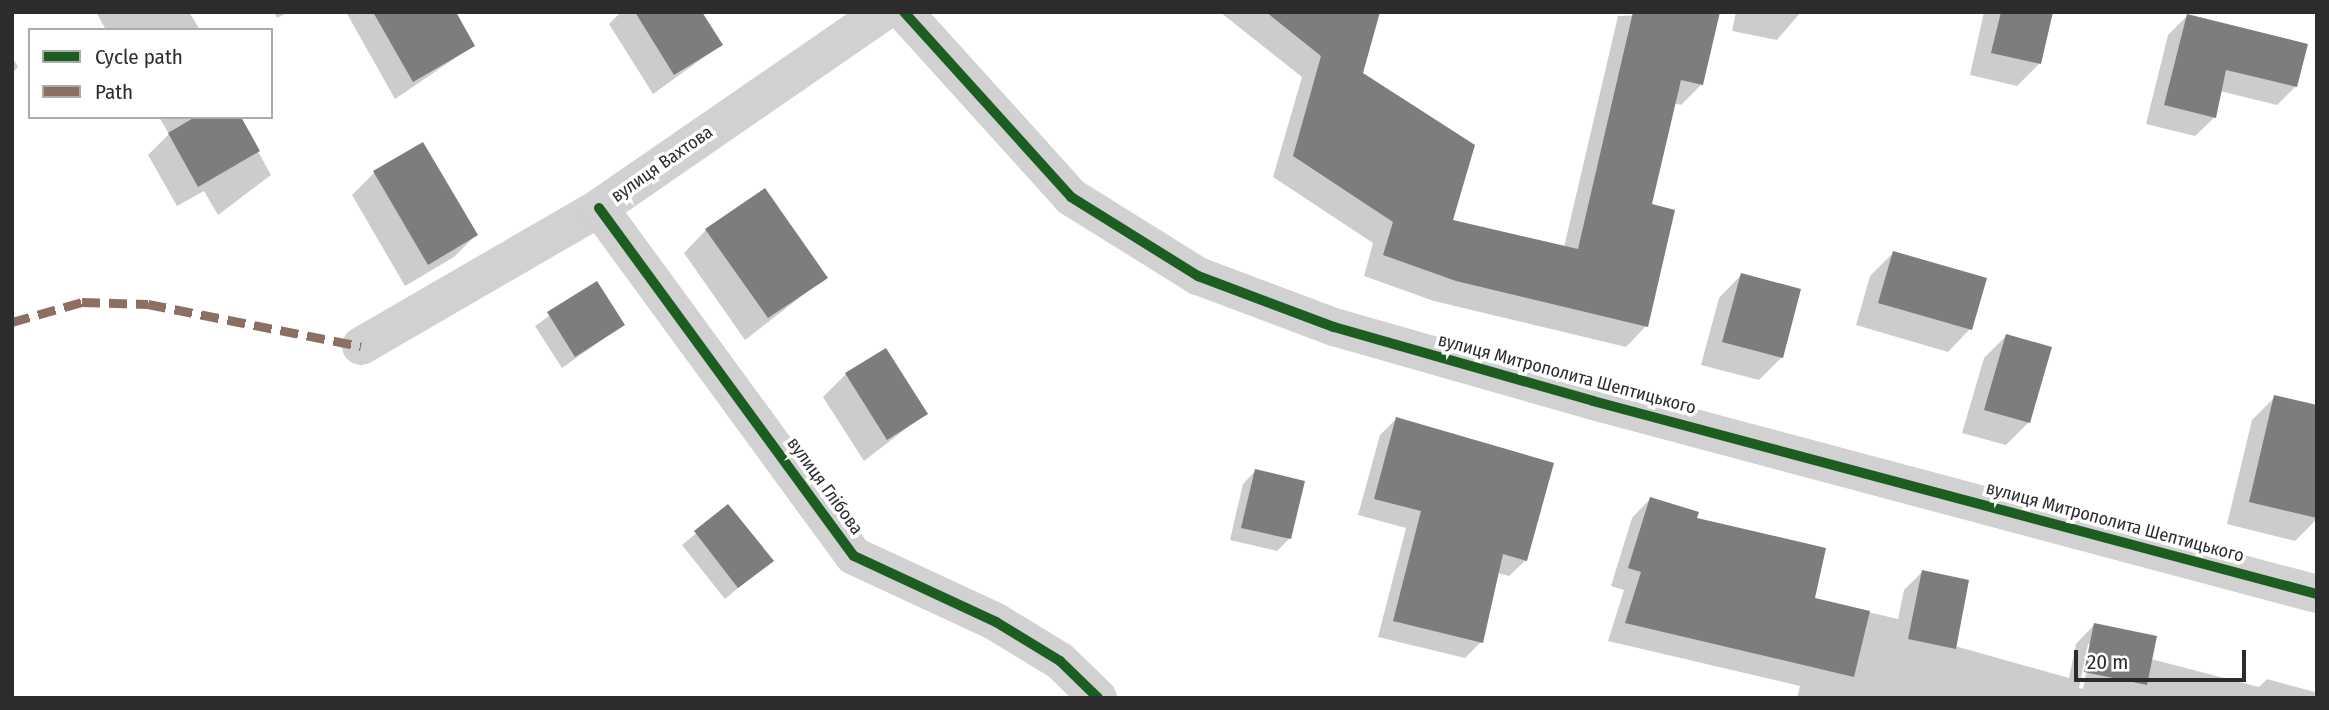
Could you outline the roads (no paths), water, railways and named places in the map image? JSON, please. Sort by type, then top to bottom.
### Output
[{"type":"street","name":"вулиця Вахтова","points":[[360,346],[599,208],[883,12]]},
{"type":"street","name":"вулиця Митрополита Шептицького","points":[[904,12],[1072,197],[1198,276],[1334,327],[1489,372],[2317,594]]},
{"type":"street","name":"вулиця Глібова","points":[[599,208],[853,556],[996,622],[1060,661],[1098,698]]}]
